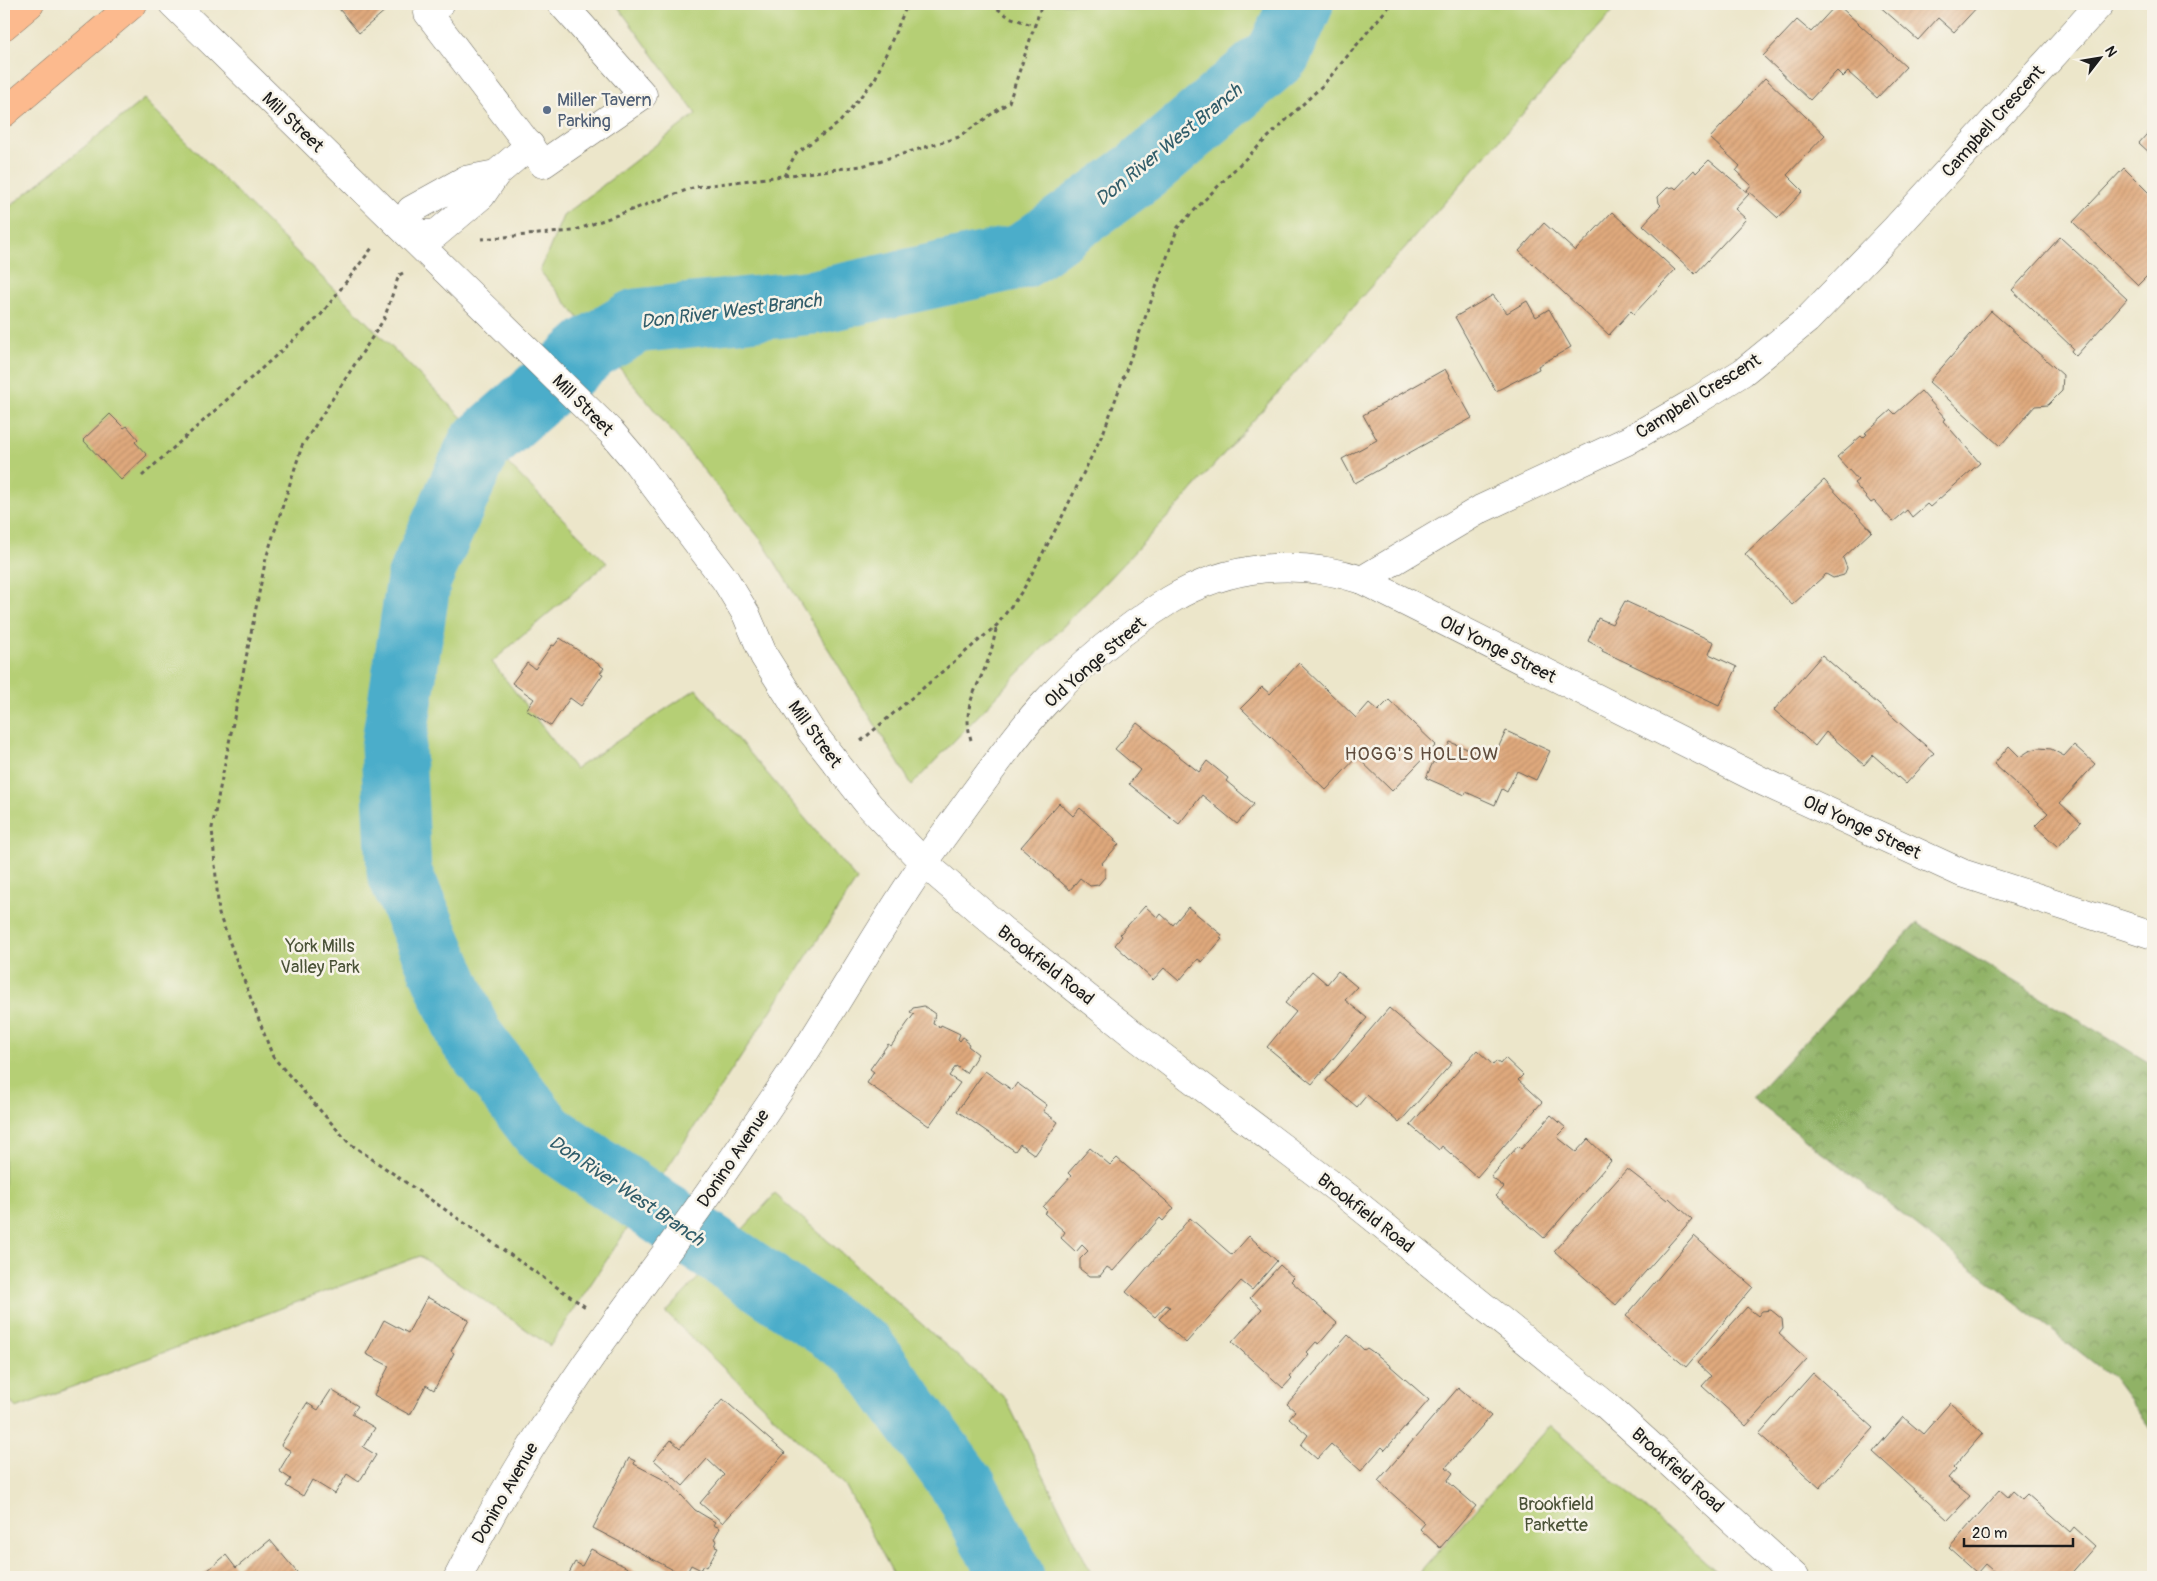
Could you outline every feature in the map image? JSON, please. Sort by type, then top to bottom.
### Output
[{"type":"main road","points":[[4,26],[30,4]]},
{"type":"main road","points":[[4,113],[133,4]]},
{"type":"street","name":"Mill Street","points":[[173,4],[470,293],[612,434],[635,460],[726,581],[746,614],[764,656],[786,694],[834,762],[870,805],[924,863]]},
{"type":"street","points":[[440,4],[428,13],[543,164],[643,95],[562,4]]},
{"type":"street","name":"Campbell Crescent","points":[[1362,580],[1481,509],[1627,440],[1743,372],[1807,320],[1896,228],[2100,4]]},
{"type":"street","points":[[408,233],[411,210],[465,180],[496,174],[530,145]]},
{"type":"street","name":"Old Yonge Street","points":[[924,863],[1015,738],[1044,704],[1116,639],[1169,601],[1207,581],[1224,575],[1257,568],[1298,567],[1341,573],[1362,580],[1762,780],[1962,873],[2153,935]]},
{"type":"street","name":"Donino Avenue","points":[[458,1577],[508,1483],[613,1325],[712,1190],[820,1030],[924,863]]},
{"type":"street","name":"Brookfield Road","points":[[924,863],[1008,936],[1147,1045],[1353,1201],[1606,1405],[1796,1577]]},
{"type":"path","points":[[784,176],[796,153],[838,123],[875,79],[905,10],[911,4]]},
{"type":"path","points":[[991,4],[1009,17],[1035,26]]},
{"type":"path","points":[[479,239],[573,231],[695,187],[862,166],[959,137],[1009,102],[1042,4]]},
{"type":"path","points":[[834,762],[946,670],[997,625],[1023,590],[1059,523],[1104,431],[1178,227],[1241,163],[1324,84],[1391,4]]},
{"type":"path","points":[[142,476],[320,316],[372,248]]},
{"type":"path","points":[[431,257],[399,275],[384,319],[302,446],[299,455],[266,558],[212,828],[219,914],[273,1057],[349,1143],[613,1325]]},
{"type":"path","points":[[971,740],[967,723],[969,706],[988,661],[997,625]]},
{"type":"green space","points":[[616,4],[1619,4],[1178,506],[912,785],[762,541],[540,271],[563,216],[696,114]]},
{"type":"green space","name":"York Mills Valley Park","points":[[144,99],[607,563],[492,662],[575,769],[696,689],[857,880],[550,1346],[420,1256],[16,1408],[4,1394],[4,211]]},
{"type":"green space","points":[[1917,923],[2153,1065],[2153,1432],[2112,1377],[1752,1098]]},
{"type":"green space","points":[[775,1194],[1006,1399],[1093,1577],[895,1577],[845,1485],[666,1313]]},
{"type":"green space","name":"Brookfield Parkette","points":[[1550,1425],[1723,1577],[1416,1577]]},
{"type":"building","points":[[335,4],[393,4],[359,33]]},
{"type":"building","points":[[1837,4],[1906,67],[1877,98],[1848,72],[1843,77],[1837,71],[1810,100],[1763,56],[1797,20],[1811,32]]},
{"type":"building","points":[[1877,4],[1980,4],[1954,32],[1938,18],[1918,40]]},
{"type":"building","points":[[1765,78],[1825,135],[1787,175],[1803,191],[1778,218],[1747,190],[1751,185],[1736,171],[1740,166],[1710,138]]},
{"type":"building","points":[[2153,127],[2153,156],[2139,143]]},
{"type":"building","points":[[1709,160],[1749,194],[1735,209],[1746,219],[1695,274],[1643,225],[1661,205],[1658,197],[1667,188],[1674,187],[1676,189],[1694,170],[1696,173]]},
{"type":"building","points":[[2124,168],[2153,197],[2153,270],[2138,285],[2073,222]]},
{"type":"building","points":[[1612,212],[1675,270],[1634,314],[1631,311],[1609,335],[1519,251],[1544,223],[1575,251]]},
{"type":"building","points":[[2060,237],[2127,299],[2076,356],[2071,351],[2073,348],[2012,290]]},
{"type":"building","points":[[1493,295],[1507,313],[1527,301],[1536,317],[1549,309],[1571,347],[1538,366],[1539,369],[1496,391],[1455,317]]},
{"type":"building","points":[[1991,311],[2063,375],[2062,391],[2048,405],[2035,406],[2000,446],[1929,382]]},
{"type":"building","points":[[1445,369],[1472,418],[1355,483],[1342,459],[1377,440],[1363,415]]},
{"type":"building","points":[[1921,391],[1946,419],[1943,421],[1980,463],[1930,507],[1927,504],[1912,517],[1907,510],[1893,522],[1874,501],[1871,503],[1854,483],[1858,480],[1837,457],[1861,436],[1863,438],[1867,434],[1865,433],[1891,410],[1895,414]]},
{"type":"building","points":[[110,414],[124,428],[127,426],[138,439],[135,442],[147,455],[121,480],[83,440]]},
{"type":"building","points":[[1824,480],[1872,531],[1843,558],[1847,568],[1844,575],[1833,578],[1826,574],[1792,605],[1745,554]]},
{"type":"building","points":[[1625,601],[1714,642],[1709,654],[1737,667],[1719,706],[1602,651],[1603,649],[1588,641],[1598,618],[1612,624]]},
{"type":"building","points":[[560,638],[604,668],[600,673],[603,674],[581,706],[570,698],[551,726],[526,710],[534,699],[512,683],[527,663],[535,669],[552,645],[554,646]]},
{"type":"building","points":[[1822,655],[1934,753],[1906,784],[1873,755],[1864,765],[1826,732],[1815,746],[1774,710]]},
{"type":"building","points":[[1299,663],[1356,718],[1369,703],[1378,711],[1389,700],[1436,745],[1392,791],[1357,757],[1326,790],[1241,708],[1262,687],[1270,694]]},
{"type":"building","points":[[1137,723],[1199,772],[1207,761],[1228,778],[1226,781],[1254,804],[1237,824],[1202,795],[1179,824],[1129,784],[1140,770],[1115,749]]},
{"type":"building","points":[[1506,731],[1550,751],[1536,780],[1517,771],[1507,792],[1502,789],[1495,805],[1466,792],[1465,795],[1426,778],[1433,762],[1436,763],[1442,750],[1446,752],[1450,742],[1493,759]]},
{"type":"building","points":[[2074,745],[2095,764],[2060,803],[2081,822],[2058,847],[2035,826],[2048,813],[1994,764],[2009,746],[2020,757],[2029,751],[2039,748],[2051,749],[2064,756]]},
{"type":"building","points":[[1059,803],[1073,816],[1080,808],[1119,844],[1101,864],[1105,868],[1105,877],[1098,885],[1090,886],[1080,878],[1070,890],[1021,847]]},
{"type":"building","points":[[1145,906],[1158,918],[1161,914],[1173,925],[1188,907],[1222,935],[1220,938],[1222,939],[1202,962],[1198,959],[1179,981],[1164,968],[1153,980],[1115,945],[1122,936],[1120,934]]},
{"type":"building","points":[[1312,971],[1327,984],[1338,971],[1357,987],[1345,1000],[1367,1018],[1312,1084],[1267,1047],[1296,1012],[1285,1003]]},
{"type":"building","points":[[924,1006],[935,1014],[933,1024],[940,1027],[941,1025],[960,1034],[958,1039],[960,1041],[963,1037],[966,1039],[965,1041],[969,1044],[968,1046],[978,1054],[966,1073],[956,1066],[949,1076],[960,1083],[929,1126],[867,1083],[874,1072],[870,1069],[888,1044],[891,1046],[914,1014],[910,1012],[913,1008]]},
{"type":"building","points":[[1389,1008],[1452,1063],[1399,1123],[1367,1095],[1357,1107],[1326,1081]]},
{"type":"building","points":[[1477,1050],[1493,1065],[1496,1061],[1500,1064],[1505,1058],[1523,1075],[1518,1080],[1542,1102],[1477,1177],[1442,1146],[1439,1150],[1410,1125]]},
{"type":"building","points":[[985,1071],[1012,1090],[1017,1083],[1047,1105],[1043,1111],[1058,1122],[1035,1155],[1020,1144],[1015,1151],[957,1111]]},
{"type":"building","points":[[1551,1115],[1566,1128],[1557,1137],[1576,1152],[1588,1139],[1611,1161],[1544,1238],[1496,1196],[1504,1187],[1491,1177],[1518,1146],[1521,1149]]},
{"type":"building","points":[[1090,1148],[1110,1165],[1117,1158],[1174,1208],[1163,1221],[1160,1218],[1113,1271],[1107,1267],[1100,1276],[1089,1276],[1080,1269],[1080,1259],[1088,1251],[1082,1245],[1076,1252],[1061,1238],[1065,1232],[1044,1213],[1047,1211],[1043,1207],[1071,1176],[1068,1173]]},
{"type":"building","points":[[1627,1169],[1667,1200],[1669,1198],[1692,1219],[1616,1305],[1554,1251]]},
{"type":"building","points":[[1190,1218],[1232,1255],[1249,1236],[1277,1261],[1252,1290],[1241,1281],[1186,1343],[1159,1319],[1170,1307],[1166,1305],[1155,1317],[1126,1292]]},
{"type":"building","points":[[1694,1236],[1753,1287],[1686,1367],[1626,1316]]},
{"type":"building","points":[[1280,1265],[1294,1278],[1291,1281],[1337,1323],[1319,1344],[1316,1342],[1307,1352],[1309,1354],[1290,1376],[1292,1378],[1283,1388],[1232,1342],[1262,1309],[1250,1298]]},
{"type":"building","points":[[427,1297],[469,1320],[451,1351],[454,1353],[434,1390],[426,1385],[410,1415],[374,1395],[389,1366],[366,1354],[384,1320],[408,1333]]},
{"type":"building","points":[[1747,1307],[1758,1316],[1762,1311],[1771,1310],[1782,1319],[1783,1329],[1779,1334],[1807,1359],[1746,1426],[1702,1386],[1711,1376],[1697,1363]]},
{"type":"building","points":[[1348,1335],[1364,1350],[1367,1348],[1380,1357],[1429,1400],[1385,1450],[1382,1447],[1361,1471],[1331,1444],[1317,1459],[1301,1445],[1308,1435],[1289,1418],[1295,1411],[1287,1404]]},
{"type":"building","points":[[1813,1373],[1874,1428],[1820,1488],[1759,1434]]},
{"type":"building","points":[[1458,1388],[1491,1416],[1446,1467],[1453,1473],[1447,1481],[1476,1506],[1440,1548],[1420,1529],[1425,1523],[1378,1481]]},
{"type":"building","points":[[331,1390],[358,1406],[352,1414],[375,1428],[363,1447],[376,1455],[359,1482],[347,1474],[335,1494],[312,1480],[303,1496],[286,1486],[291,1479],[279,1471],[291,1451],[281,1445],[307,1403],[318,1410]]},
{"type":"building","points":[[723,1399],[785,1453],[723,1523],[700,1503],[724,1475],[707,1459],[683,1486],[654,1460],[671,1440],[680,1448]]},
{"type":"building","points":[[1950,1403],[1983,1433],[1953,1468],[1955,1470],[1948,1478],[1970,1496],[1948,1520],[1873,1452],[1903,1417],[1923,1434]]},
{"type":"building","points":[[629,1458],[635,1461],[634,1464],[670,1483],[695,1510],[715,1522],[713,1525],[720,1528],[714,1539],[717,1541],[715,1546],[718,1547],[707,1567],[704,1565],[701,1570],[691,1565],[685,1576],[593,1528]]},
{"type":"building","points":[[2000,1490],[2008,1497],[2013,1491],[2022,1499],[2027,1494],[2070,1532],[2074,1527],[2095,1546],[2068,1577],[2000,1577],[1985,1564],[1977,1573],[1949,1548]]},
{"type":"building","points":[[270,1540],[301,1577],[204,1577],[202,1575],[226,1555],[236,1568]]},
{"type":"building","points":[[591,1549],[645,1577],[567,1577],[575,1562],[582,1566]]},
{"type":"waterway","name":"Don River West Branch","points":[[1012,1577],[967,1491],[864,1350],[545,1134],[470,1036],[399,872],[393,748],[419,579],[479,446],[591,348],[636,321],[814,302],[1023,256],[1142,170],[1279,53],[1301,4]]},
{"type":"place","name":"Miller Tavern Parking","points":[[547,110]]},
{"type":"district","name":"HOGG'S HOLLOW","points":[[1422,753]]}]
